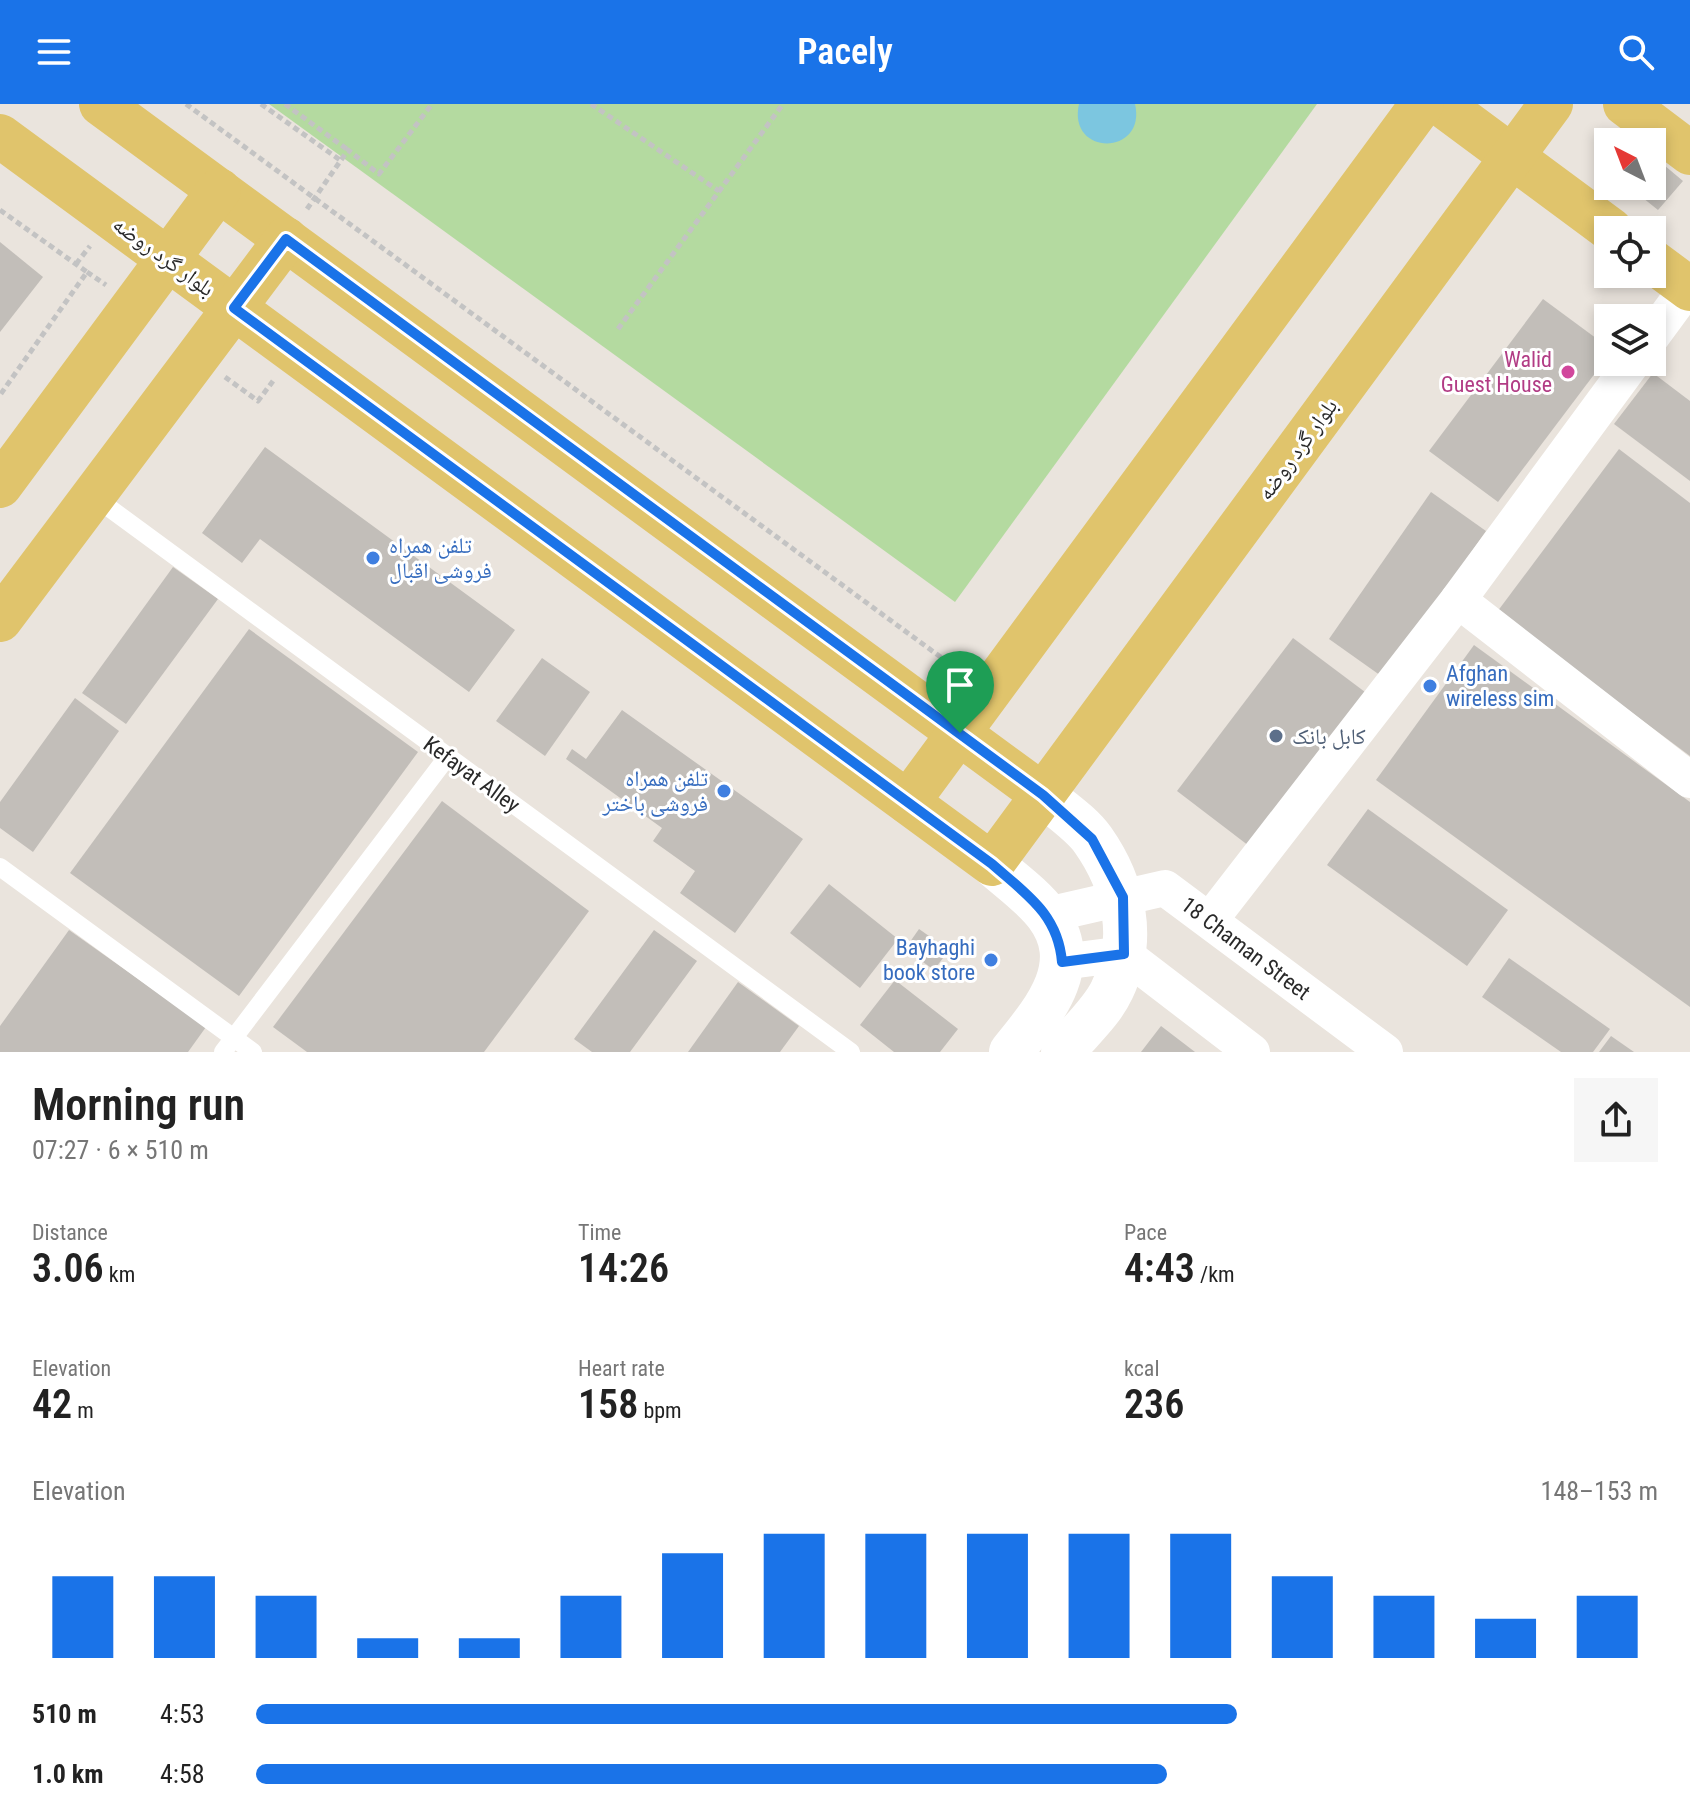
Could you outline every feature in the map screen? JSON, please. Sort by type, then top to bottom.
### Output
[{"type":"main road","points":[[101,104],[1043,795]]},
{"type":"main road","points":[[908,802],[1422,104]]},
{"type":"main road","points":[[1441,104],[1594,217]]},
{"type":"main road","name":"بلوار گرد روضه","points":[[0,136],[992,864],[1551,104]]},
{"type":"main road","points":[[1625,104],[1690,153]]},
{"type":"main road","points":[[0,486],[219,190]]},
{"type":"main road","points":[[0,620],[286,239]]},
{"type":"main road","points":[[1666,271],[1689,288]]},
{"type":"street","points":[[1666,318],[1689,288]]},
{"type":"street","points":[[1210,920],[1458,600],[1623,376]]},
{"type":"street","points":[[1458,600],[1690,780]]},
{"type":"street","points":[[1043,795],[1092,839],[1123,897],[1124,954],[1112,991],[1063,1052]]},
{"type":"street","points":[[992,864],[1047,915],[1060,939],[1062,974],[1048,1006],[1011,1052]]},
{"type":"street","name":"18 Chaman Street","points":[[1047,915],[1165,888],[1385,1052]]},
{"type":"street","points":[[1062,962],[1124,954],[1252,1052]]},
{"type":"lane","name":"Kefayat Alley","points":[[93,496],[851,1052]]},
{"type":"lane","points":[[228,1045],[448,756]]},
{"type":"lane","points":[[0,867],[228,1045],[253,1052]]},
{"type":"path","points":[[186,104],[967,676]]},
{"type":"path","points":[[261,104],[340,160]]},
{"type":"path","points":[[285,104],[379,174],[432,104]]},
{"type":"path","points":[[591,104],[719,191]]},
{"type":"path","points":[[618,329],[783,104]]},
{"type":"path","points":[[315,199],[348,150]]},
{"type":"path","points":[[0,210],[87,272],[0,395]]},
{"type":"green space","points":[[269,104],[1317,104],[955,602]]},
{"type":"water","points":[[1079,104],[1135,104],[1136,121],[1130,133],[1119,141],[1095,141],[1084,134],[1078,121]]},
{"type":"building","points":[[1666,167],[1683,181],[1658,210],[1646,200],[1666,200]]},
{"type":"building","points":[[0,242],[43,277],[0,332]]},
{"type":"building","points":[[1543,299],[1594,337],[1594,375],[1498,502],[1429,451]]},
{"type":"building","points":[[1651,376],[1657,376],[1690,401],[1690,481],[1614,424]]},
{"type":"building","points":[[265,447],[515,630],[469,692],[260,539],[242,563],[202,533]]},
{"type":"building","points":[[1619,449],[1690,503],[1690,756],[1497,612]]},
{"type":"building","points":[[1431,492],[1486,531],[1384,678],[1329,639]]},
{"type":"building","points":[[173,567],[218,599],[126,724],[82,693]]},
{"type":"building","points":[[249,629],[418,752],[239,996],[70,873]]},
{"type":"building","points":[[1293,638],[1369,695],[1253,849],[1177,791]]},
{"type":"building","points":[[1474,645],[1690,802],[1690,1007],[1376,780]]},
{"type":"building","points":[[542,658],[590,692],[545,756],[496,721]]},
{"type":"building","points":[[75,698],[119,731],[33,852],[0,828],[0,802]]},
{"type":"building","points":[[622,710],[803,839],[735,933],[680,893],[695,871],[653,841],[662,828],[566,759],[572,749],[586,759]]},
{"type":"building","points":[[442,801],[589,911],[484,1052],[307,1052],[273,1027]]},
{"type":"building","points":[[1368,809],[1508,910],[1467,966],[1327,865]]},
{"type":"building","points":[[829,884],[898,939],[860,988],[790,933]]},
{"type":"building","points":[[919,929],[949,950],[934,970],[905,949]]},
{"type":"building","points":[[69,930],[206,1027],[188,1052],[0,1052],[0,1026]]},
{"type":"building","points":[[654,930],[697,961],[630,1052],[592,1052],[574,1039]]},
{"type":"building","points":[[1509,958],[1610,1029],[1593,1052],[1561,1052],[1482,997]]},
{"type":"building","points":[[895,980],[958,1029],[940,1052],[894,1052],[860,1025]]},
{"type":"building","points":[[738,982],[799,1026],[780,1052],[688,1052]]},
{"type":"building","points":[[1161,1026],[1195,1052],[1141,1052]]},
{"type":"building","points":[[1611,1036],[1634,1052],[1599,1052]]},
{"type":"place","name":"Walid Guest House","points":[[1568,372]]},
{"type":"place","name":"تلفن همراه فروشی اقبال","points":[[373,558]]},
{"type":"place","name":"Afghan wireless sim","points":[[1430,686]]},
{"type":"place","name":"کابل بانک","points":[[1276,736]]},
{"type":"place","name":"تلفن همراه فروشی باختر","points":[[724,791]]},
{"type":"place","name":"Bayhaghi book store","points":[[991,960]]},
{"type":"route","points":[[286,239],[960,733],[1043,795],[1092,839],[1123,897],[1126,925],[1124,954],[1062,962],[1060,939],[1047,915],[992,864],[234,308],[286,239]]}]
